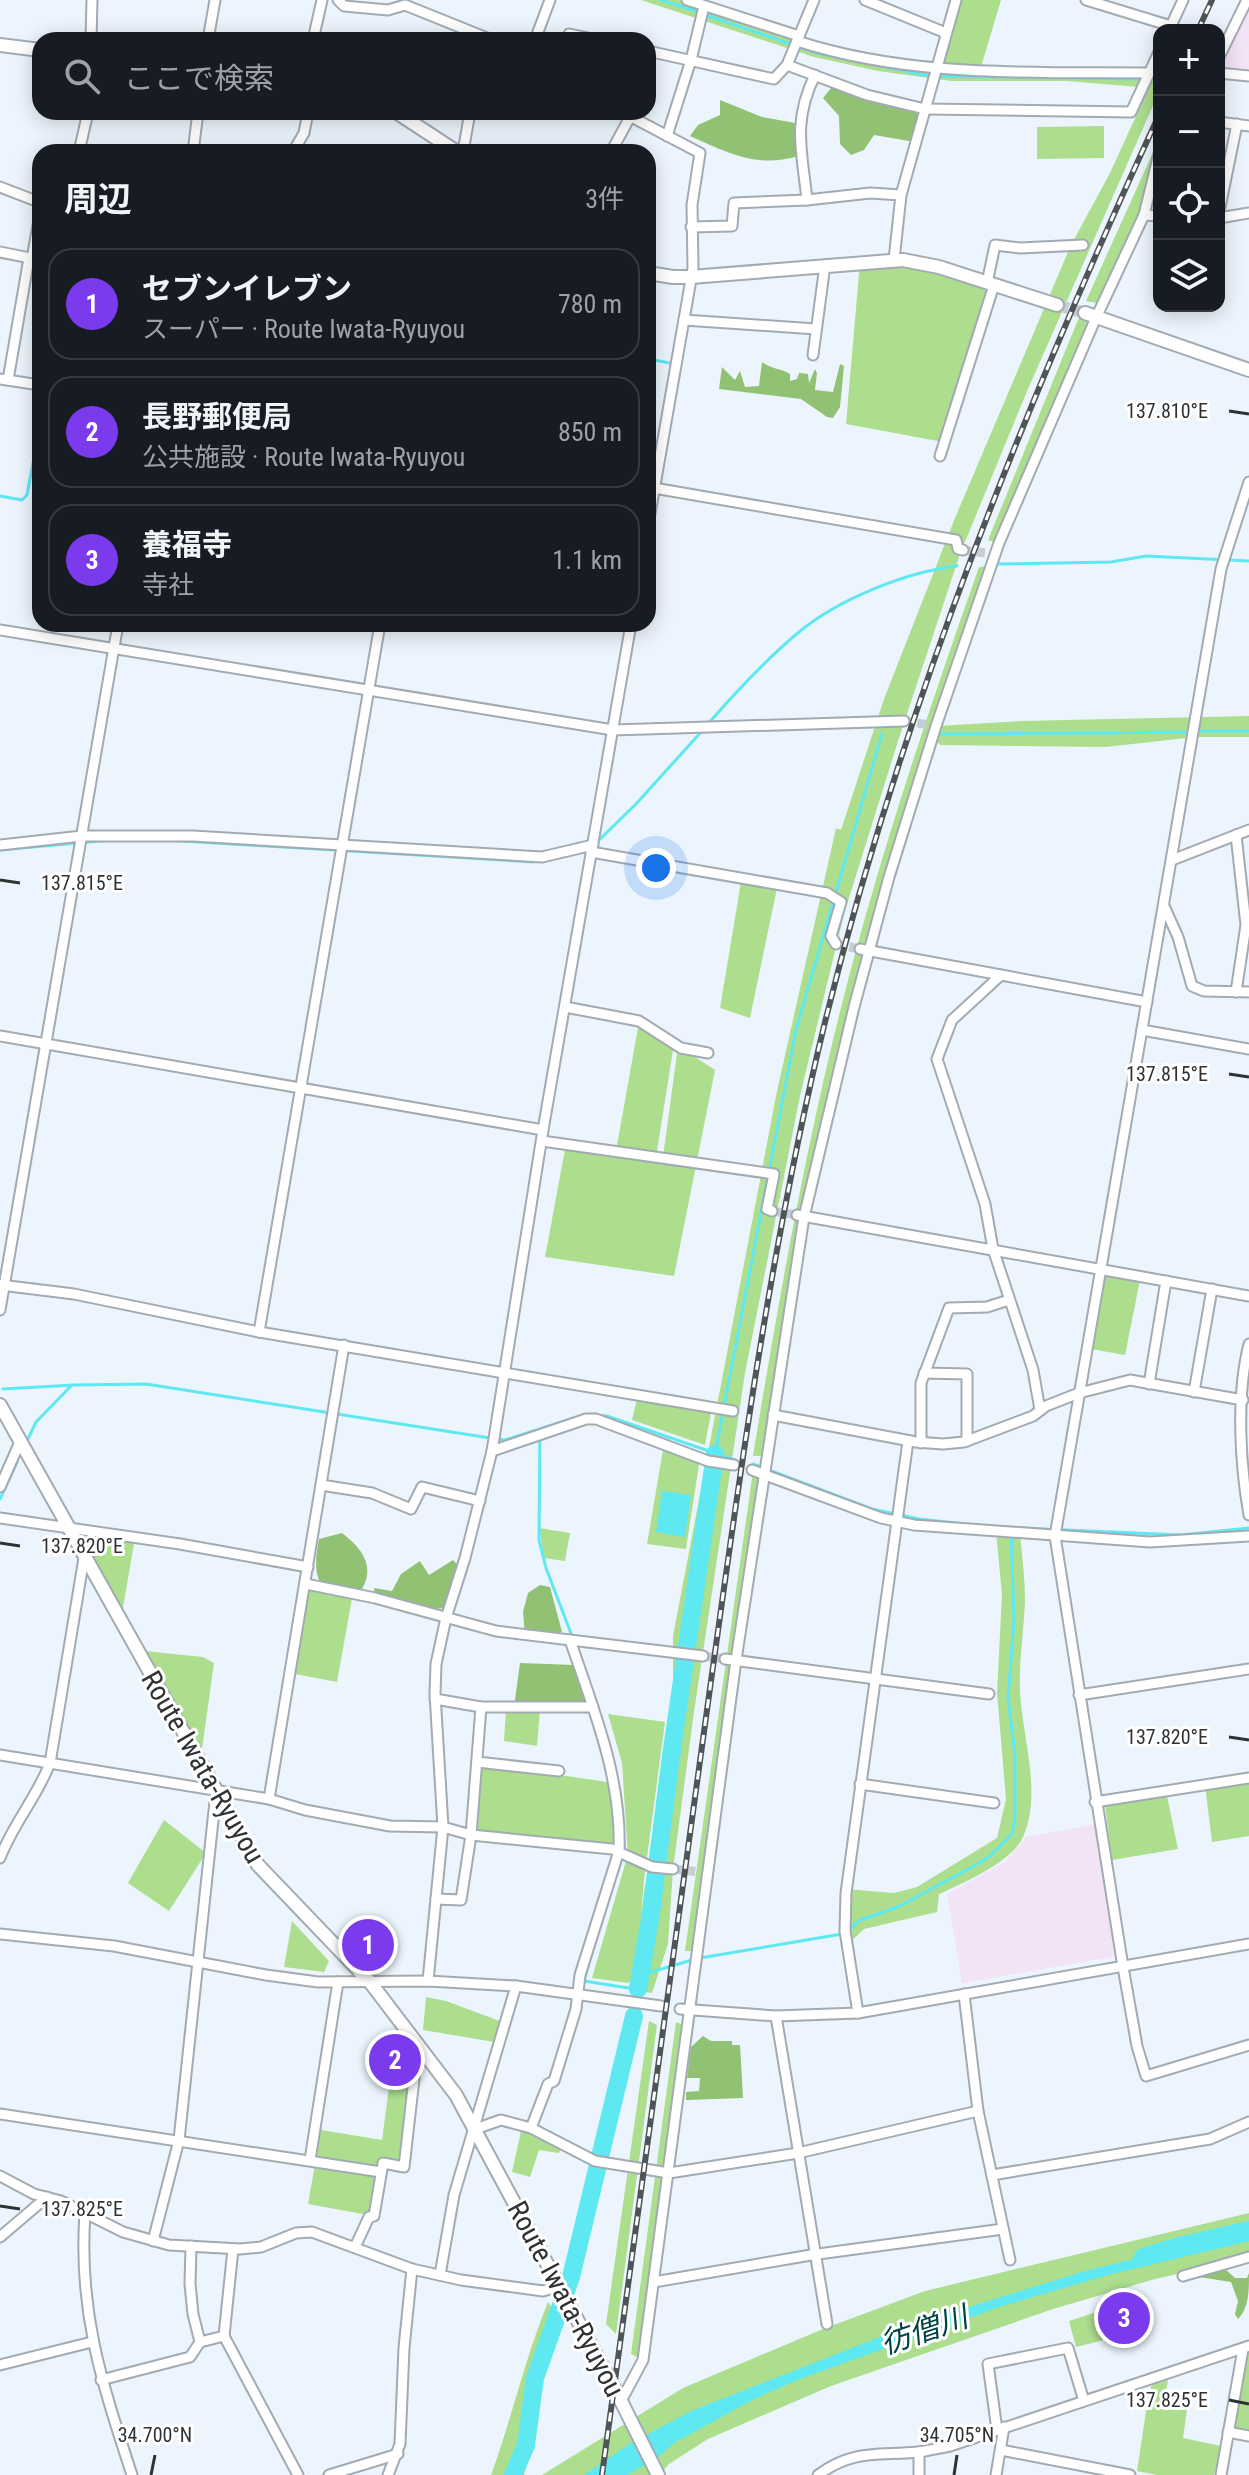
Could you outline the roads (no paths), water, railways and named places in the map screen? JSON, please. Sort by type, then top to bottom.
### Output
[{"type":"main road","points":[[0,45],[32,49]]},
{"type":"main road","points":[[409,120],[447,144]]},
{"type":"main road","points":[[656,274],[691,277],[894,260],[939,267],[1057,305]]},
{"type":"main road","points":[[1091,315],[1249,370]]},
{"type":"main road","name":"Route Iwata-Ryuyou","points":[[0,1405],[258,1865],[370,1982],[456,2095],[621,2401],[656,2474]]},
{"type":"street","points":[[91,32],[92,0]]},
{"type":"street","points":[[209,32],[215,0]]},
{"type":"street","points":[[315,32],[322,0]]},
{"type":"street","points":[[338,0],[344,6],[388,10],[405,5],[470,32]]},
{"type":"street","points":[[424,12],[427,0]]},
{"type":"street","points":[[538,32],[550,0]]},
{"type":"street","points":[[687,0],[828,51],[936,70],[1149,73]]},
{"type":"street","points":[[656,53],[774,79],[787,65],[814,0]]},
{"type":"street","points":[[865,0],[946,33]]},
{"type":"street","points":[[894,260],[901,195],[956,0]]},
{"type":"street","points":[[1086,0],[1158,24]]},
{"type":"street","points":[[1172,24],[1183,0]]},
{"type":"street","points":[[1225,45],[1247,0]]},
{"type":"street","points":[[667,136],[704,6]]},
{"type":"street","points":[[787,65],[867,95],[925,109],[1131,112],[1153,66]]},
{"type":"street","points":[[1225,74],[1249,76]]},
{"type":"street","points":[[807,200],[799,123],[804,97],[815,75]]},
{"type":"street","points":[[81,144],[86,120]]},
{"type":"street","points":[[194,144],[197,120]]},
{"type":"street","points":[[298,144],[306,120]]},
{"type":"street","points":[[462,144],[468,120]]},
{"type":"street","points":[[614,144],[624,120]]},
{"type":"street","points":[[637,120],[700,153],[692,205],[694,250],[691,277],[656,463]]},
{"type":"street","points":[[1225,123],[1249,126]]},
{"type":"street","points":[[1225,183],[1237,124]]},
{"type":"street","points":[[621,2401],[643,2360],[669,2173],[685,2009],[703,1873],[801,1216],[854,1007],[865,950],[990,554],[1091,315],[1144,215],[1156,168]]},
{"type":"street","points":[[0,187],[32,198]]},
{"type":"street","points":[[691,227],[732,226],[734,203],[870,193],[901,195]]},
{"type":"street","points":[[1225,217],[1249,213]]},
{"type":"street","points":[[1144,215],[1153,216]]},
{"type":"street","points":[[940,456],[990,284],[995,245],[1020,248],[1083,245]]},
{"type":"street","points":[[0,252],[32,259]]},
{"type":"street","points":[[813,355],[825,265]]},
{"type":"street","points":[[32,267],[4,379],[32,384]]},
{"type":"street","points":[[684,320],[816,329]]},
{"type":"street","points":[[1249,482],[1221,569],[1055,1536],[1095,1802],[1137,2046],[1146,2076],[1249,2045]]},
{"type":"street","points":[[656,489],[956,540],[958,549],[963,550]]},
{"type":"street","points":[[0,630],[613,730],[904,721]]},
{"type":"street","points":[[0,1310],[117,632]]},
{"type":"street","points":[[259,1332],[303,1089],[379,632]]},
{"type":"street","points":[[428,1981],[443,1827],[435,1699],[436,1664],[492,1451],[543,1130],[630,632]]},
{"type":"street","points":[[1172,860],[1249,830]]},
{"type":"street","points":[[1236,835],[1247,925],[1236,992]]},
{"type":"street","points":[[0,845],[82,836],[193,836],[542,857],[592,848],[827,893],[841,902],[831,936],[836,944]]},
{"type":"street","points":[[1164,906],[1178,937],[1192,986],[1204,991],[1249,992]]},
{"type":"street","points":[[865,950],[1147,1002]]},
{"type":"street","points":[[1001,975],[952,1020],[937,1059],[985,1204],[993,1249],[1033,1370],[1040,1410]]},
{"type":"street","points":[[565,1007],[639,1021],[681,1048],[708,1053]]},
{"type":"street","points":[[1142,1030],[1249,1049]]},
{"type":"street","points":[[0,1036],[543,1130]]},
{"type":"street","points":[[542,1141],[774,1174],[767,1209],[772,1211]]},
{"type":"street","points":[[801,1216],[1249,1296]]},
{"type":"street","points":[[1149,1384],[1166,1281]]},
{"type":"street","points":[[2,1285],[74,1294],[259,1332],[733,1411]]},
{"type":"street","points":[[1194,1392],[1212,1289]]},
{"type":"street","points":[[921,1443],[921,1383],[949,1308],[987,1307],[1009,1300]]},
{"type":"street","points":[[1249,1344],[1243,1400],[1243,1480],[1249,1515]]},
{"type":"street","points":[[269,1799],[344,1345]]},
{"type":"street","points":[[924,1373],[967,1374],[967,1441]]},
{"type":"street","points":[[773,1415],[908,1441],[943,1444],[967,1441],[1033,1416],[1079,1393],[1130,1380],[1243,1400]]},
{"type":"street","points":[[492,1451],[586,1419],[596,1419],[708,1461],[734,1465]]},
{"type":"street","points":[[858,2013],[845,1931],[846,1893],[908,1441]]},
{"type":"street","points":[[0,1487],[20,1442]]},
{"type":"street","points":[[752,1470],[897,1522],[942,1528],[1150,1542],[1249,1536]]},
{"type":"street","points":[[321,1485],[372,1493],[411,1509],[422,1487],[480,1501]]},
{"type":"street","points":[[0,1518],[308,1567]]},
{"type":"street","points":[[0,1858],[50,1763],[84,1558]]},
{"type":"street","points":[[306,1584],[375,1598],[496,1631],[703,1656]]},
{"type":"street","points":[[531,2128],[548,2084],[554,2081],[576,2009],[580,1975],[619,1851],[620,1833],[609,1757],[570,1640]]},
{"type":"street","points":[[725,1659],[989,1694]]},
{"type":"street","points":[[1079,1695],[1249,1669]]},
{"type":"street","points":[[435,1699],[481,1707],[593,1707]]},
{"type":"street","points":[[436,1899],[461,1900],[471,1835],[481,1707]]},
{"type":"street","points":[[0,1755],[269,1799],[305,1810],[390,1826],[443,1827],[471,1835],[604,1848],[619,1851],[652,1867],[673,1869]]},
{"type":"street","points":[[477,1762],[559,1771]]},
{"type":"street","points":[[1095,1802],[1249,1778]]},
{"type":"street","points":[[860,1784],[994,1803]]},
{"type":"street","points":[[153,2241],[179,2140],[216,1792]]},
{"type":"street","points":[[0,1934],[114,1946],[266,1975],[338,1982],[428,1981],[516,1986],[661,2006]]},
{"type":"street","points":[[685,2009],[776,2016],[858,2013],[1249,1944]]},
{"type":"street","points":[[310,2160],[338,1982]]},
{"type":"street","points":[[440,2275],[454,2195],[516,1986]]},
{"type":"street","points":[[964,1994],[978,2111],[1010,2260]]},
{"type":"street","points":[[776,2016],[827,2324]]},
{"type":"street","points":[[355,2247],[369,2217],[374,2216],[383,2163],[404,2167],[418,2044]]},
{"type":"street","points":[[475,2129],[501,2120],[531,2128],[595,2161],[669,2173],[798,2153],[978,2111]]},
{"type":"street","points":[[0,2114],[381,2172]]},
{"type":"street","points":[[992,2175],[1210,2139],[1249,2122]]},
{"type":"street","points":[[0,2176],[34,2194],[61,2201],[123,2232],[169,2245],[233,2249],[261,2247],[296,2233],[312,2232],[412,2269],[543,2291],[559,2286]]},
{"type":"street","points":[[0,2237],[47,2197]]},
{"type":"street","points":[[85,2213],[84,2291],[92,2342],[132,2475]]},
{"type":"street","points":[[654,2282],[1003,2229]]},
{"type":"street","points":[[191,2246],[190,2284],[200,2342]]},
{"type":"street","points":[[233,2249],[224,2336],[298,2475]]},
{"type":"street","points":[[1183,2276],[1249,2257]]},
{"type":"street","points":[[388,2475],[400,2444],[404,2348],[412,2269]]},
{"type":"street","points":[[101,2380],[190,2357],[200,2342],[224,2336]]},
{"type":"street","points":[[0,2365],[92,2342]]},
{"type":"street","points":[[996,2475],[1001,2450],[1000,2428],[988,2364],[1068,2348],[1084,2401]]},
{"type":"street","points":[[818,2475],[849,2457],[919,2452],[950,2446],[1246,2348]]},
{"type":"street","points":[[1221,2475],[1246,2348]]},
{"type":"street","points":[[1228,2432],[1249,2436]]},
{"type":"street","points":[[1001,2450],[1130,2475]]},
{"type":"street","points":[[919,2452],[919,2475]]},
{"type":"street","points":[[329,2475],[398,2454]]},
{"type":"water","points":[[662,1491],[691,1495],[685,1537],[656,1532]]},
{"type":"water","points":[[1249,2230],[1249,2241],[1108,2275],[999,2307],[800,2379],[754,2399],[674,2443],[657,2458],[627,2475],[584,2475],[631,2443],[691,2411],[908,2326],[1085,2271]]},
{"type":"waterway","points":[[661,0],[699,12]]},
{"type":"waterway","points":[[706,15],[817,53],[929,76],[1142,79]]},
{"type":"waterway","points":[[1225,78],[1249,80]]},
{"type":"waterway","points":[[656,360],[670,363]]},
{"type":"waterway","points":[[0,496],[22,500],[27,495],[32,468]]},
{"type":"waterway","points":[[998,564],[1111,562],[1146,556],[1249,561]]},
{"type":"waterway","points":[[707,725],[762,665],[815,620],[853,598],[895,581],[957,566]]},
{"type":"waterway","points":[[598,841],[702,731]]},
{"type":"waterway","points":[[1197,731],[1249,731]]},
{"type":"waterway","points":[[941,734],[1190,732]]},
{"type":"waterway","points":[[715,1454],[796,1030],[882,734]]},
{"type":"waterway","points":[[0,850],[111,840]]},
{"type":"waterway","points":[[166,840],[533,862],[569,855]]},
{"type":"waterway","points":[[3,1389],[146,1384],[490,1438]]},
{"type":"waterway","points":[[28,1439],[36,1422],[72,1385]]},
{"type":"waterway","points":[[590,1415],[607,1416],[735,1460]]},
{"type":"waterway","points":[[498,1439],[505,1440],[571,1419]]},
{"type":"waterway","points":[[540,1429],[539,1540],[546,1568],[572,1636]]},
{"type":"waterway","points":[[638,1989],[715,1454]]},
{"type":"waterway","points":[[0,1499],[17,1462]]},
{"type":"waterway","points":[[753,1464],[872,1509],[919,1519],[984,1526]]},
{"type":"waterway","points":[[999,1527],[1181,1535],[1249,1528]]},
{"type":"waterway","points":[[849,1931],[858,1921],[900,1906],[979,1863],[1012,1834],[1015,1754],[1008,1699],[1014,1621],[1011,1527]]},
{"type":"waterway","points":[[606,1734],[614,1765]]},
{"type":"waterway","points":[[623,1832],[625,1852]]},
{"type":"waterway","points":[[598,1931],[584,1981],[635,1989],[641,1975],[692,1960]]},
{"type":"waterway","points":[[700,1958],[842,1934]]},
{"type":"waterway","points":[[513,2475],[526,2445],[535,2378],[571,2277],[634,2016]]},
{"type":"waterway","name":"彷僧川","points":[[1143,2257],[1249,2230]]},
{"type":"tunnel","points":[[1057,305],[1085,313]]},
{"type":"tunnel","points":[[963,550],[985,553]]},
{"type":"tunnel","points":[[904,721],[936,726]]},
{"type":"tunnel","points":[[836,944],[860,949]]},
{"type":"tunnel","points":[[772,1211],[797,1215]]},
{"type":"tunnel","points":[[703,1656],[725,1659]]},
{"type":"tunnel","points":[[673,1869],[699,1872]]},
{"type":"railway","points":[[1201,24],[1212,0]]},
{"type":"railway","points":[[602,2475],[744,1450],[772,1278],[805,1107],[856,905],[929,674],[1015,448],[1153,128]]},
{"type":"place","name":"セブンイレブン","points":[[368,1945]]},
{"type":"place","name":"長野郵便局","points":[[395,2060]]},
{"type":"place","name":"養福寺","points":[[1124,2318]]}]
